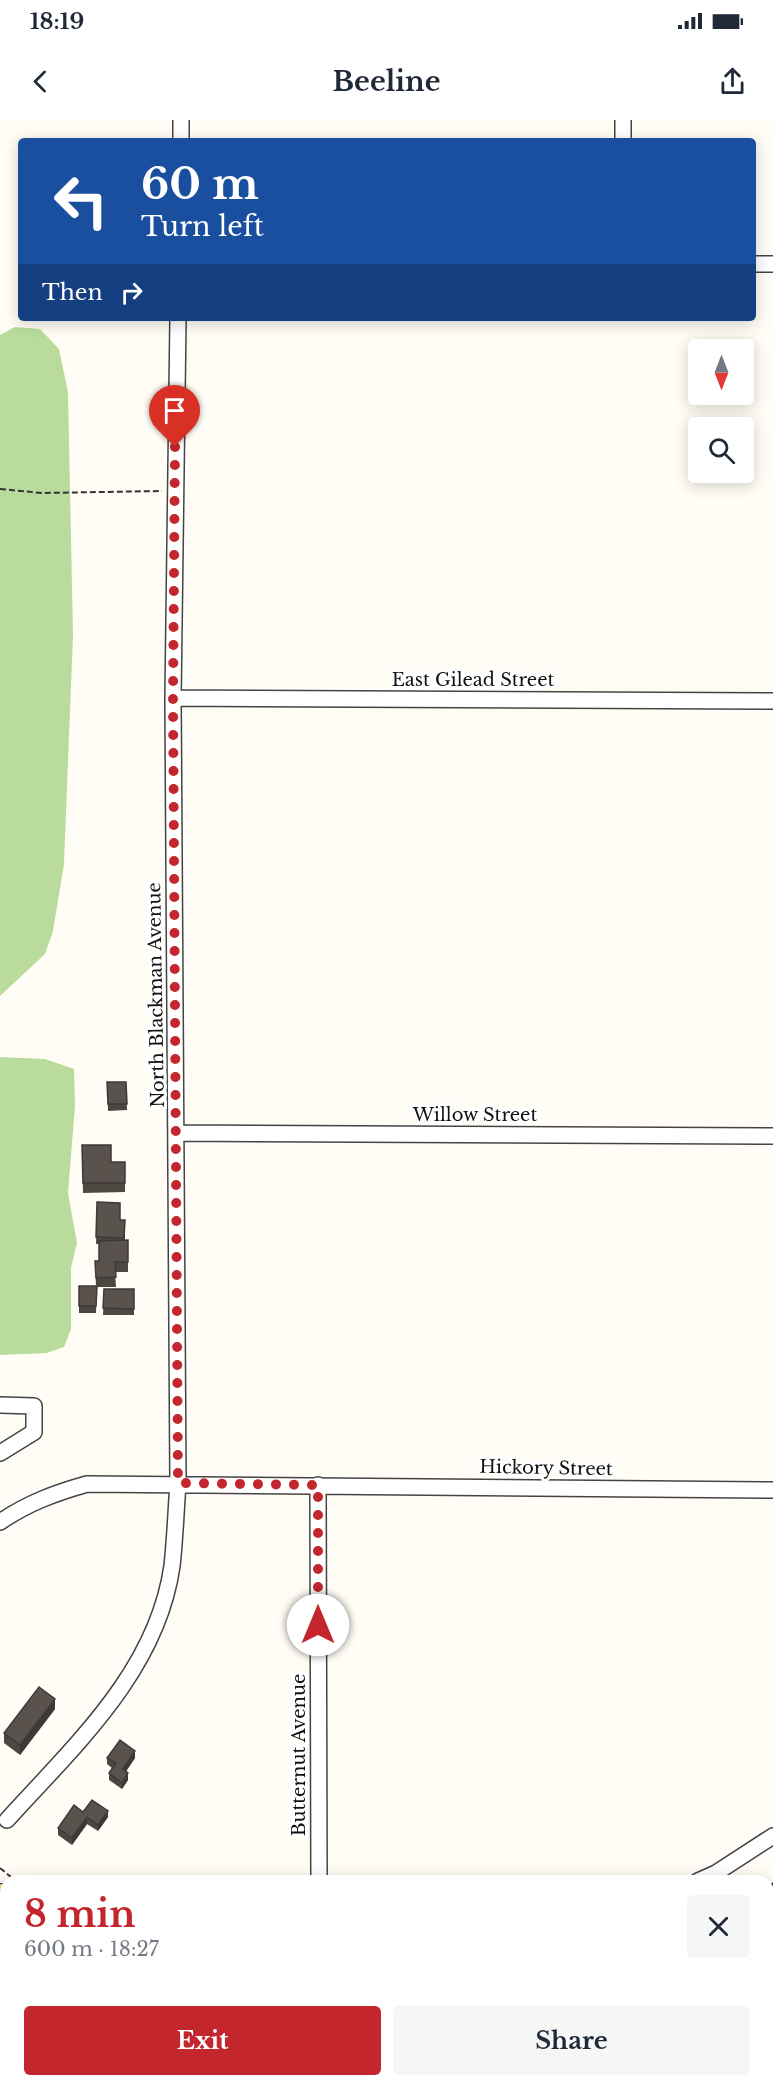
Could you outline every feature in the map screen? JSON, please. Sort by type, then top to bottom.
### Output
[{"type":"street","points":[[181,120],[181,138]]},
{"type":"street","points":[[623,120],[623,138]]},
{"type":"street","points":[[756,264],[773,264]]},
{"type":"street","name":"North Blackman Avenue","points":[[7,1820],[103,1714],[138,1665],[156,1620],[171,1568],[178,1483],[173,698],[178,321]]},
{"type":"street","name":"East Gilead Street","points":[[173,698],[773,701]]},
{"type":"street","name":"Willow Street","points":[[177,1133],[773,1136]]},
{"type":"street","points":[[0,1405],[34,1406],[34,1432],[1,1452]]},
{"type":"street","points":[[0,1522],[21,1507],[48,1495],[87,1484],[178,1483]]},
{"type":"street","name":"Hickory Street","points":[[178,1483],[773,1490]]},
{"type":"street","name":"Butternut Avenue","points":[[318,1485],[319,1875]]},
{"type":"street","points":[[708,1875],[773,1836]]},
{"type":"path","points":[[0,489],[42,493],[174,490]]},
{"type":"green space","points":[[15,327],[40,329],[59,349],[68,392],[73,635],[64,864],[53,931],[45,954],[0,996],[0,335]]},
{"type":"green space","points":[[0,1057],[45,1059],[74,1069],[75,1106],[68,1193],[77,1243],[71,1268],[71,1329],[64,1347],[47,1353],[0,1355]]},
{"type":"building","points":[[107,1082],[126,1082],[127,1104],[108,1104]]},
{"type":"building","points":[[82,1145],[111,1145],[111,1162],[125,1162],[125,1183],[83,1183]]},
{"type":"building","points":[[97,1202],[120,1203],[120,1220],[125,1220],[124,1238],[96,1237]]},
{"type":"building","points":[[128,1240],[128,1262],[115,1262],[116,1277],[96,1278],[95,1261],[99,1261],[99,1241]]},
{"type":"building","points":[[79,1286],[97,1286],[96,1306],[79,1306]]},
{"type":"building","points":[[104,1289],[134,1289],[134,1309],[103,1308]]},
{"type":"building","points":[[39,1687],[55,1699],[20,1745],[4,1733]]},
{"type":"building","points":[[120,1740],[135,1751],[123,1769],[128,1773],[122,1783],[109,1773],[116,1763],[107,1758]]},
{"type":"building","points":[[92,1800],[108,1811],[98,1825],[87,1817],[72,1838],[58,1828],[74,1805],[83,1812]]},
{"type":"route","points":[[175,447],[173,698],[178,1483],[318,1485],[318,1625]]}]
